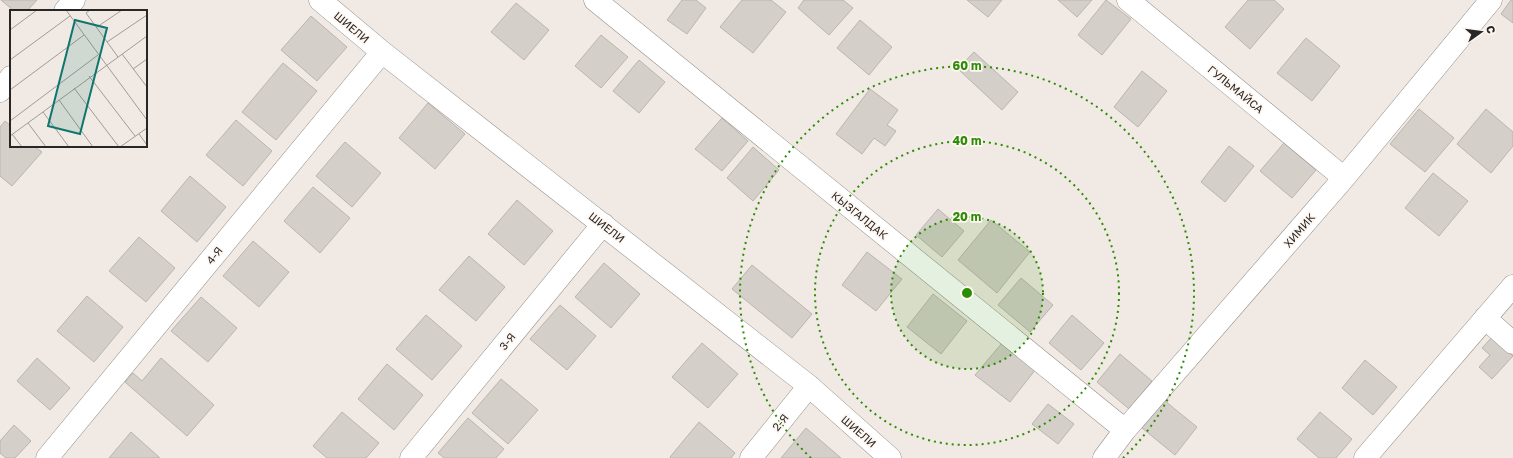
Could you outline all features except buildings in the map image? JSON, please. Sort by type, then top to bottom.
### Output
[{"type":"street","points":[[66,10],[74,0]]},
{"type":"street","name":"ШИЕЛИ","points":[[320,0],[382,52],[809,386],[890,458]]},
{"type":"street","name":"КЫЗГАЛДАК","points":[[595,0],[1125,430]]},
{"type":"street","name":"ГУЛЬМАЙСА","points":[[1128,0],[1344,178]]},
{"type":"street","name":"ХИМИК","points":[[1104,458],[1125,430],[1344,178],[1491,0]]},
{"type":"street","name":"4-Я","points":[[47,458],[382,52]]},
{"type":"street","points":[[0,91],[10,78]]},
{"type":"street","name":"3-Я","points":[[411,458],[603,224]]},
{"type":"street","points":[[1365,458],[1513,286]]},
{"type":"street","points":[[1485,318],[1513,343]]},
{"type":"street","name":"2-Я","points":[[751,458],[809,386]]}]
